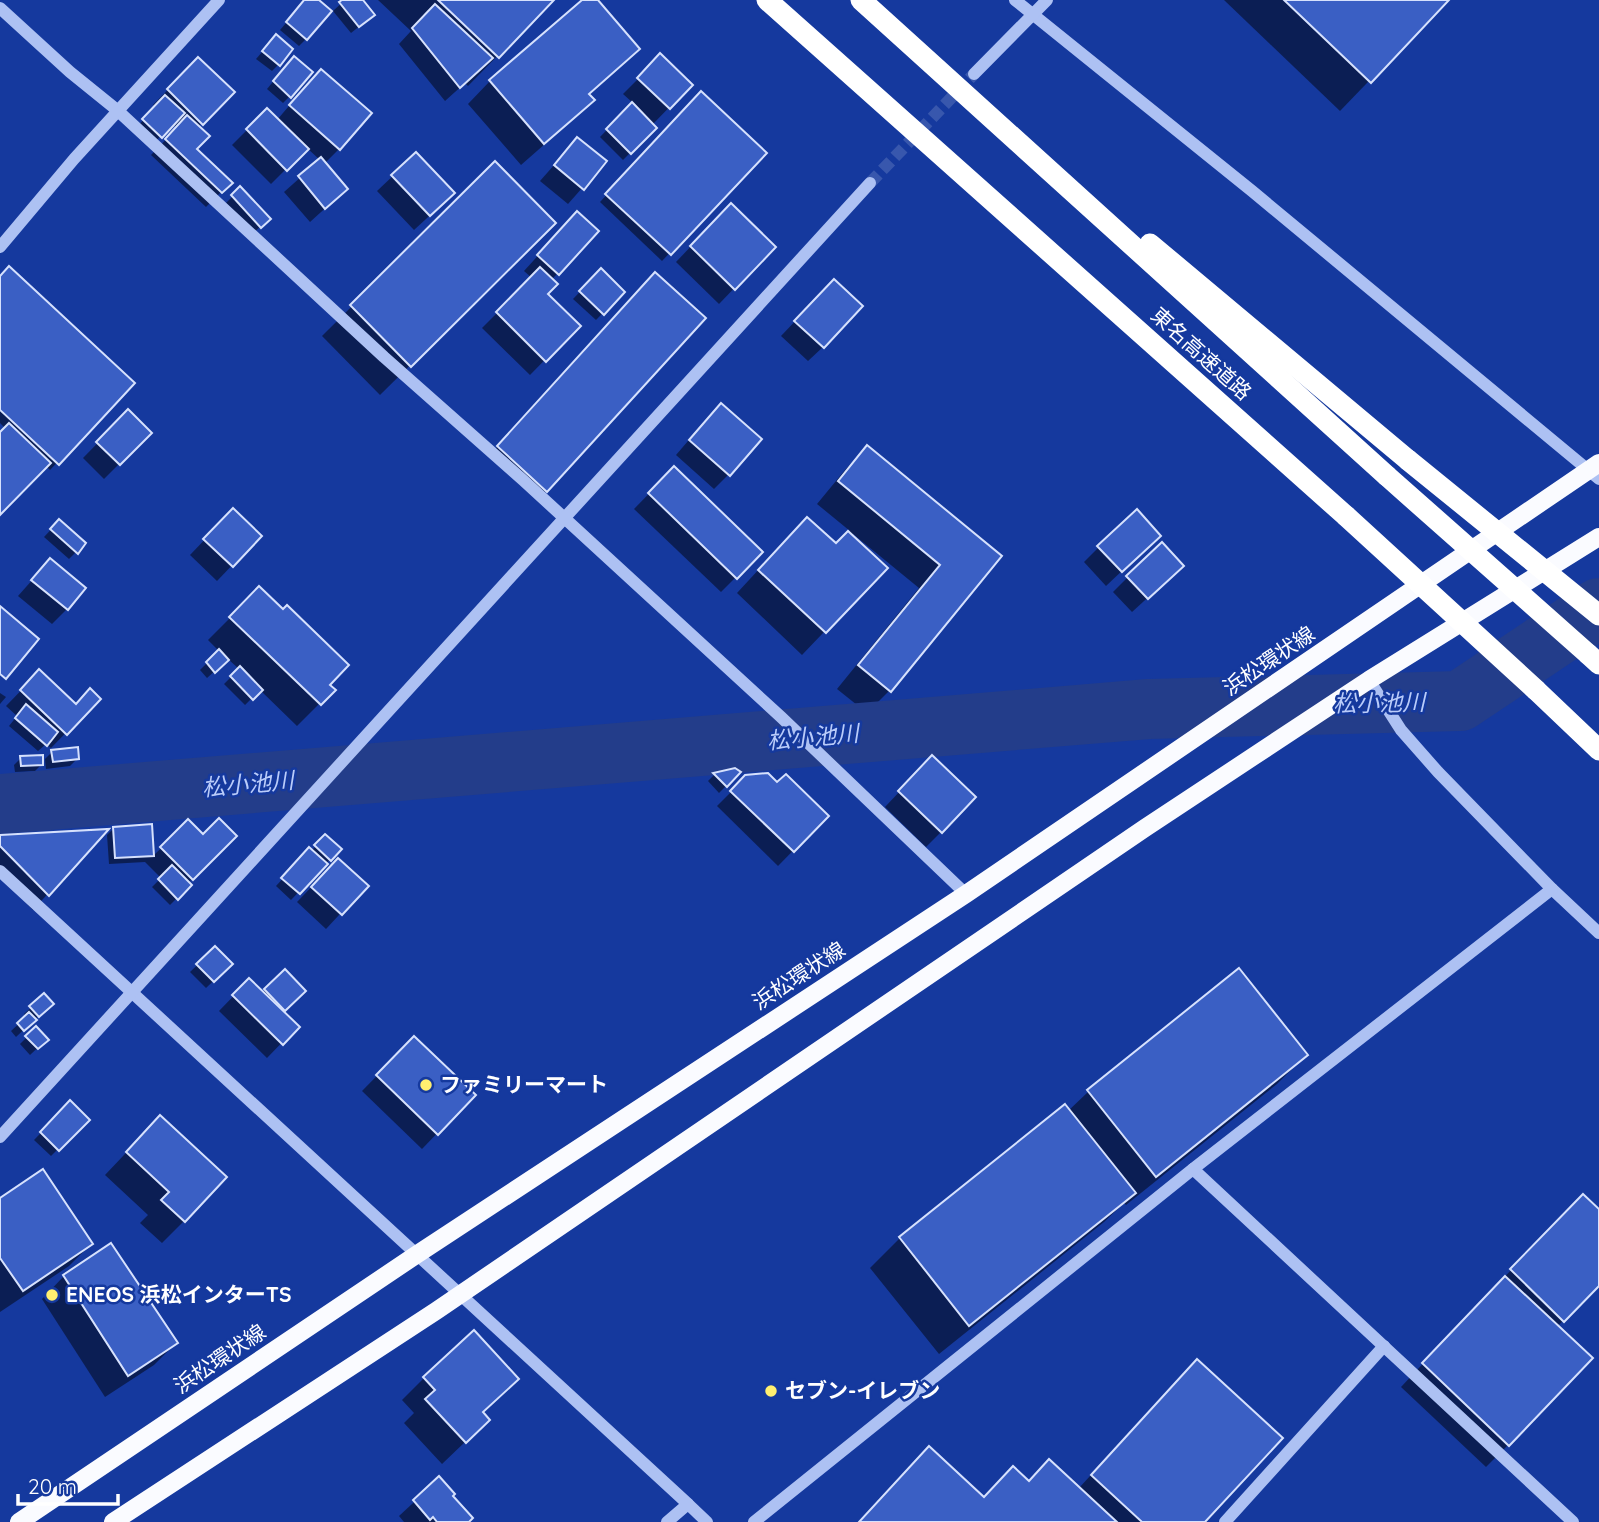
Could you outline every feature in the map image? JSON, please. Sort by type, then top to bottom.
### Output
[{"type":"highway","name":"東名高速道路","points":[[767,0],[1346,516],[1599,750]]},
{"type":"highway","name":"東名高速道路","points":[[865,4],[1387,477],[1594,659]]},
{"type":"highway","points":[[865,4],[1408,460],[1599,615]]},
{"type":"main road","name":"浜松環状線","points":[[19,1522],[416,1255],[967,894],[1217,723],[1595,471]]},
{"type":"main road","points":[[113,1522],[459,1295],[1145,828],[1368,680],[1599,537]]},
{"type":"street","points":[[0,247],[117,110],[219,0]]},
{"type":"street","points":[[1015,0],[1595,471]]},
{"type":"street","points":[[974,74],[1047,0]]},
{"type":"street","points":[[0,8],[70,72],[117,110],[781,717],[967,894]]},
{"type":"street","points":[[0,1137],[870,183]]},
{"type":"street","points":[[1368,680],[1401,730],[1438,772],[1552,889],[1599,933]]},
{"type":"street","points":[[0,871],[707,1522]]},
{"type":"street","points":[[754,1522],[1193,1169],[1552,889]]},
{"type":"street","points":[[1193,1169],[1573,1522]]},
{"type":"street","points":[[1225,1522],[1384,1346]]},
{"type":"street","points":[[667,1522],[688,1504]]},
{"type":"building","points":[[304,0],[319,0],[332,11],[307,40],[286,22]]},
{"type":"building","points":[[363,0],[375,15],[359,27],[339,2]]},
{"type":"building","points":[[438,0],[554,0],[499,58]]},
{"type":"building","points":[[582,0],[598,0],[640,49],[589,94],[595,100],[544,144],[489,80]]},
{"type":"building","points":[[1284,0],[1449,0],[1371,83]]},
{"type":"building","points":[[435,4],[493,58],[460,88],[412,28]]},
{"type":"building","points":[[276,34],[293,49],[280,66],[262,51]]},
{"type":"building","points":[[660,53],[693,85],[670,109],[637,78]]},
{"type":"building","points":[[294,56],[313,72],[291,98],[273,81]]},
{"type":"building","points":[[198,57],[235,92],[203,125],[167,89]]},
{"type":"building","points":[[321,69],[372,113],[340,150],[289,105]]},
{"type":"building","points":[[701,91],[767,153],[671,255],[605,194]]},
{"type":"building","points":[[165,95],[185,113],[162,138],[142,119]]},
{"type":"building","points":[[632,102],[657,128],[631,154],[606,129]]},
{"type":"building","points":[[267,108],[309,149],[287,171],[246,129]]},
{"type":"building","points":[[187,115],[210,136],[197,149],[233,183],[222,193],[165,139]]},
{"type":"building","points":[[577,137],[607,161],[584,190],[554,165]]},
{"type":"building","points":[[416,152],[455,193],[430,216],[391,175]]},
{"type":"building","points":[[321,157],[348,189],[325,209],[298,176]]},
{"type":"building","points":[[495,161],[556,223],[411,367],[350,305]]},
{"type":"building","points":[[240,186],[271,219],[261,228],[231,195]]},
{"type":"building","points":[[731,203],[776,247],[735,290],[690,246]]},
{"type":"building","points":[[577,211],[599,231],[559,275],[537,255]]},
{"type":"building","points":[[9,266],[135,383],[59,465],[0,410],[0,276]]},
{"type":"building","points":[[540,267],[558,284],[548,294],[581,326],[546,362],[496,312]]},
{"type":"building","points":[[601,268],[625,292],[604,315],[579,291]]},
{"type":"building","points":[[655,272],[706,318],[547,492],[497,446]]},
{"type":"building","points":[[834,279],[863,306],[824,348],[794,321]]},
{"type":"building","points":[[721,403],[762,439],[730,476],[689,440]]},
{"type":"building","points":[[128,409],[152,433],[120,465],[96,442]]},
{"type":"building","points":[[9,423],[51,463],[0,515],[0,432]]},
{"type":"building","points":[[867,445],[1002,556],[891,692],[858,665],[940,565],[838,481]]},
{"type":"building","points":[[674,466],[763,552],[737,579],[648,493]]},
{"type":"building","points":[[233,508],[262,536],[233,567],[203,539]]},
{"type":"building","points":[[1137,509],[1161,536],[1122,572],[1097,546]]},
{"type":"building","points":[[807,517],[836,543],[848,531],[888,568],[826,633],[758,570]]},
{"type":"building","points":[[59,519],[86,543],[78,554],[50,529]]},
{"type":"building","points":[[1162,542],[1184,566],[1148,599],[1126,576]]},
{"type":"building","points":[[50,558],[86,588],[68,610],[31,580]]},
{"type":"building","points":[[259,586],[283,609],[287,605],[349,665],[330,685],[336,690],[321,705],[229,617]]},
{"type":"building","points":[[0,606],[39,639],[6,679],[0,674]]},
{"type":"building","points":[[219,649],[229,660],[215,673],[206,662]]},
{"type":"building","points":[[240,666],[263,690],[253,700],[230,676]]},
{"type":"building","points":[[39,669],[76,704],[90,688],[101,699],[67,735],[20,690]]},
{"type":"building","points":[[26,704],[58,732],[47,746],[15,718]]},
{"type":"building","points":[[78,747],[79,759],[53,762],[51,750]]},
{"type":"building","points":[[43,755],[43,765],[21,766],[20,756]]},
{"type":"building","points":[[932,755],[976,797],[942,833],[898,791]]},
{"type":"building","points":[[735,768],[741,772],[727,787],[713,773]]},
{"type":"building","points":[[768,773],[777,782],[786,774],[829,816],[794,852],[730,791],[745,775]]},
{"type":"building","points":[[219,818],[237,836],[193,880],[160,847],[188,819],[203,834]]},
{"type":"building","points":[[152,824],[154,856],[115,858],[113,827]]},
{"type":"building","points":[[109,829],[49,896],[0,846],[0,835]]},
{"type":"building","points":[[325,834],[342,849],[331,861],[314,845]]},
{"type":"building","points":[[309,847],[328,864],[300,894],[281,878]]},
{"type":"building","points":[[338,858],[369,886],[342,915],[311,887]]},
{"type":"building","points":[[172,865],[192,885],[178,900],[158,879]]},
{"type":"building","points":[[215,946],[233,964],[214,982],[196,964]]},
{"type":"building","points":[[1239,968],[1308,1055],[1156,1177],[1087,1090]]},
{"type":"building","points":[[285,969],[306,991],[285,1011],[264,989]]},
{"type":"building","points":[[249,978],[300,1027],[283,1045],[232,995]]},
{"type":"building","points":[[44,993],[54,1004],[39,1017],[29,1006]]},
{"type":"building","points":[[29,1012],[37,1020],[24,1031],[17,1023]]},
{"type":"building","points":[[36,1026],[49,1040],[38,1049],[25,1036]]},
{"type":"building","name":"ファミリーマート","points":[[414,1036],[476,1095],[438,1135],[376,1075]]},
{"type":"building","points":[[70,1100],[90,1120],[59,1151],[40,1132]]},
{"type":"building","points":[[1065,1104],[1136,1193],[969,1326],[899,1237]]},
{"type":"building","points":[[160,1115],[227,1177],[185,1222],[161,1200],[169,1192],[126,1152]]},
{"type":"building","points":[[43,1169],[93,1244],[23,1291],[0,1258],[0,1198]]},
{"type":"building","points":[[1583,1194],[1599,1209],[1599,1286],[1564,1322],[1510,1269]]},
{"type":"building","points":[[111,1243],[178,1343],[128,1376],[63,1275]]},
{"type":"building","points":[[1505,1276],[1593,1358],[1509,1446],[1422,1363]]},
{"type":"building","points":[[474,1330],[519,1379],[483,1412],[490,1420],[466,1443],[425,1399],[435,1390],[423,1377]]},
{"type":"building","points":[[1197,1359],[1283,1438],[1205,1522],[1142,1522],[1091,1475]]},
{"type":"building","points":[[929,1446],[984,1497],[1013,1466],[1029,1481],[1049,1459],[1117,1522],[859,1522]]},
{"type":"building","points":[[439,1476],[473,1518],[469,1522],[437,1522],[433,1517],[430,1520],[413,1500]]},
{"type":"waterway","name":"松小池川","points":[[0,804],[1149,709],[1460,701],[1599,608]]},
{"type":"tunnel","points":[[870,183],[974,74]]},
{"type":"place","name":"ファミリーマート","points":[[426,1085]]},
{"type":"place","name":"ENEOS 浜松インターTS","points":[[52,1295]]},
{"type":"place","name":"セブン-イレブン","points":[[771,1391]]}]
